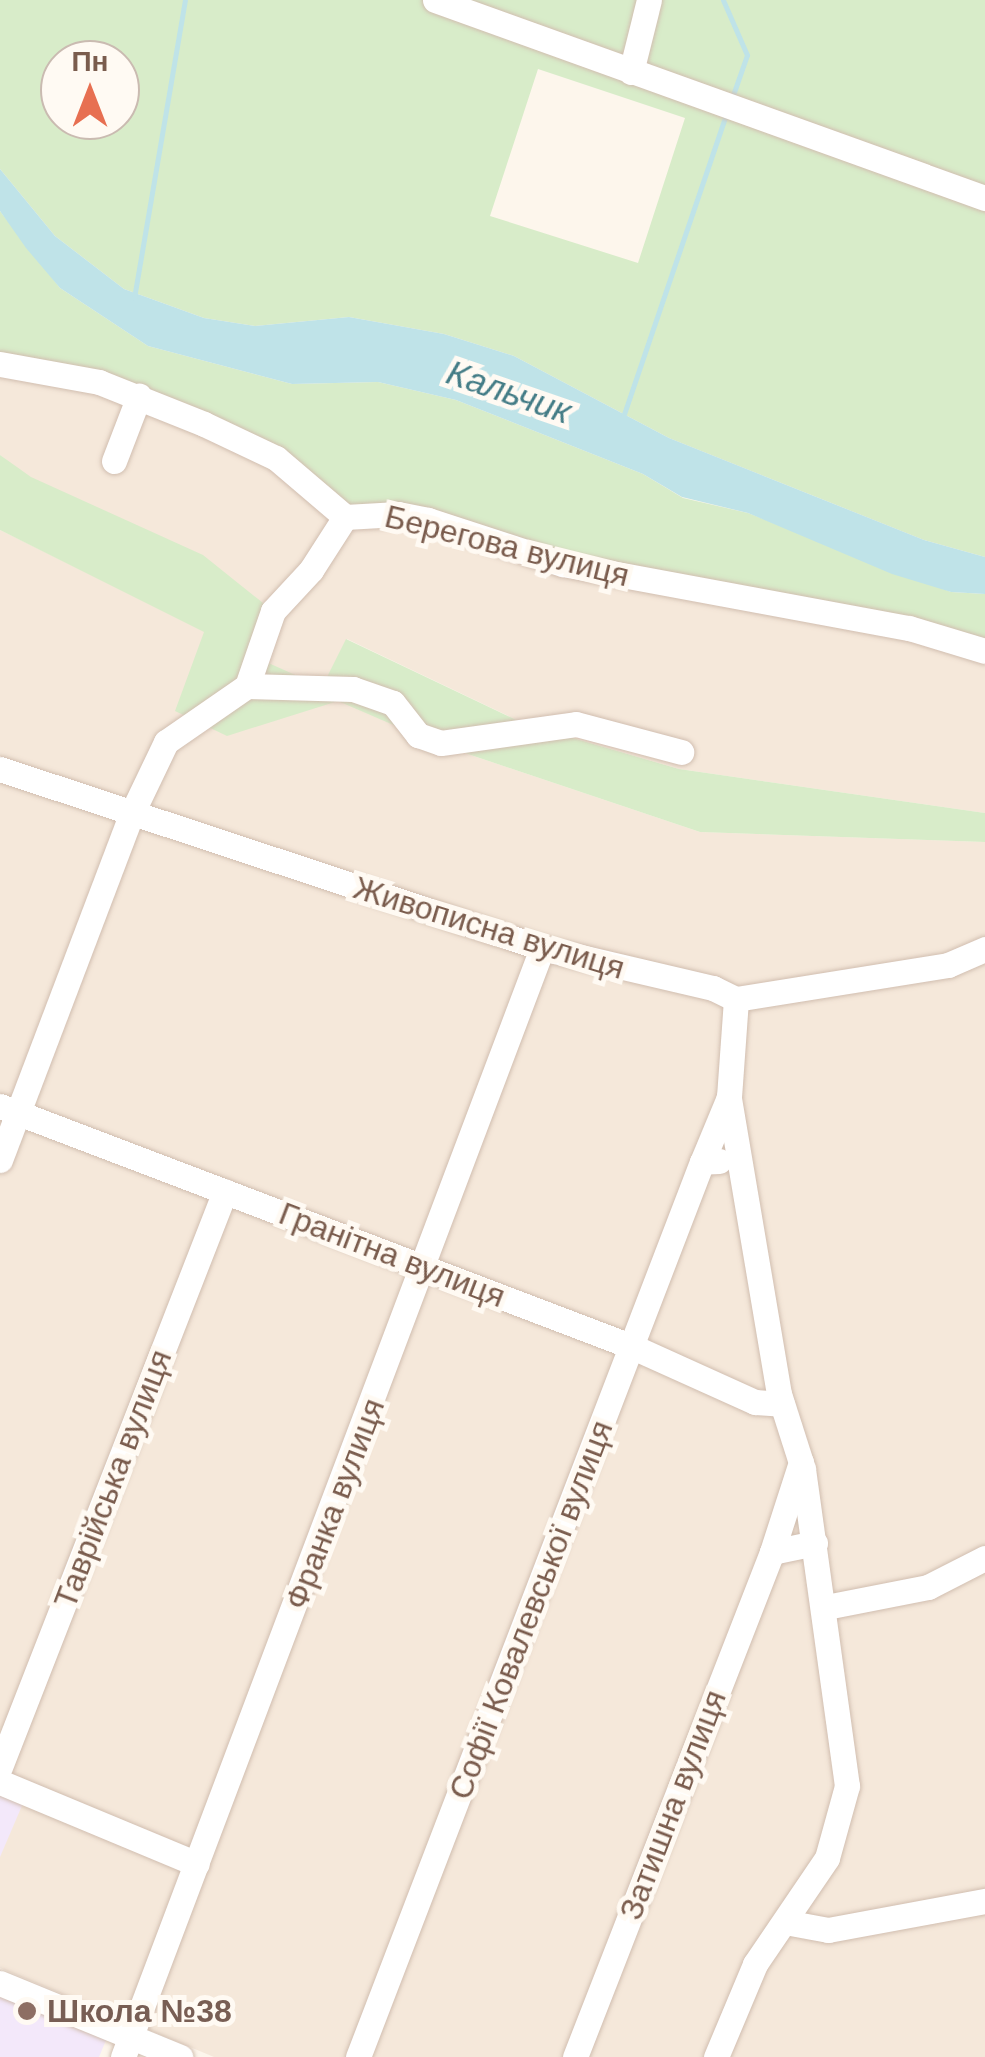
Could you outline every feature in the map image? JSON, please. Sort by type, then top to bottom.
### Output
[{"type":"street","points":[[435,0],[985,198]]},
{"type":"street","points":[[631,72],[650,0]]},
{"type":"street","name":"Берегова вулиця","points":[[0,364],[62,372],[139,396],[276,458],[345,516],[413,517],[563,564],[908,628],[985,651]]},
{"type":"street","points":[[114,461],[139,396]]},
{"type":"street","points":[[248,686],[273,611],[312,570],[345,516]]},
{"type":"street","points":[[0,1160],[9,1109],[132,813],[166,742],[248,686],[353,690],[393,704],[418,735],[441,743],[576,724],[681,752]]},
{"type":"street","name":"Живописна вулиця","points":[[0,769],[542,948],[713,988],[736,1000]]},
{"type":"street","name":"Франка вулиця","points":[[127,2047],[425,1268],[542,948]]},
{"type":"street","points":[[736,1000],[948,965],[985,951]]},
{"type":"street","name":"Софії Ковалевської вулиця","points":[[358,2057],[728,1098],[736,1000]]},
{"type":"street","points":[[716,2057],[738,1997],[826,1858],[844,1815],[846,1740],[802,1462],[782,1404],[728,1098]]},
{"type":"street","name":"Гранітна вулиця","points":[[9,1109],[633,1347],[755,1402],[782,1404]]},
{"type":"street","points":[[702,1162],[742,1161]]},
{"type":"street","name":"Таврійська вулиця","points":[[0,1767],[226,1192]]},
{"type":"street","name":"Затишна вулиця","points":[[575,2057],[772,1552],[802,1462]]},
{"type":"street","points":[[772,1552],[815,1543]]},
{"type":"street","points":[[826,1607],[928,1587],[985,1558]]},
{"type":"street","points":[[0,1782],[197,1864]]},
{"type":"street","points":[[785,1922],[828,1930],[985,1901]]},
{"type":"street","points":[[0,1982],[127,2047],[180,2057]]},
{"type":"shaded area","points":[[0,364],[62,372],[367,513],[985,651],[985,813],[679,769],[525,724],[347,639],[323,687],[253,656],[0,455]]},
{"type":"shaded area","points":[[0,530],[435,743],[700,832],[985,842],[985,2057],[214,2057],[0,1968]]},
{"type":"shaded area","points":[[0,1791],[24,1801],[0,1857]]},
{"type":"shaded area","name":"Школа №38","points":[[0,1988],[109,2033],[99,2057],[0,2057]]},
{"type":"green space","points":[[0,0],[985,0],[985,557],[924,540],[669,438],[514,356],[444,334],[349,317],[255,326],[204,318],[124,289],[55,236],[0,169]],"holes":[[[538,69],[685,118],[638,263],[490,216]]]},
{"type":"green space","points":[[0,211],[60,288],[148,346],[292,384],[378,382],[456,400],[643,474],[683,498],[748,513],[951,592],[985,594],[985,651],[428,520],[345,517],[204,424],[0,364]]},
{"type":"green space","points":[[0,455],[31,477],[203,555],[273,611],[253,656],[322,687],[346,639],[525,724],[679,769],[985,813],[985,842],[700,832],[435,743],[338,701],[227,736],[175,711],[204,632],[0,530]]},
{"type":"water","name":"Кальчик","points":[[0,169],[55,236],[124,289],[204,318],[255,326],[349,317],[444,334],[514,356],[669,438],[924,540],[985,557],[985,594],[951,592],[892,574],[748,513],[682,497],[643,474],[456,400],[378,382],[292,384],[148,346],[60,288],[26,248],[0,211]]},
{"type":"waterway","points":[[134,298],[185,0]]},
{"type":"waterway","points":[[723,0],[747,55],[733,95]]},
{"type":"waterway","points":[[623,417],[725,117]]},
{"type":"place","name":"Школа №38","points":[[27,2011]]}]
